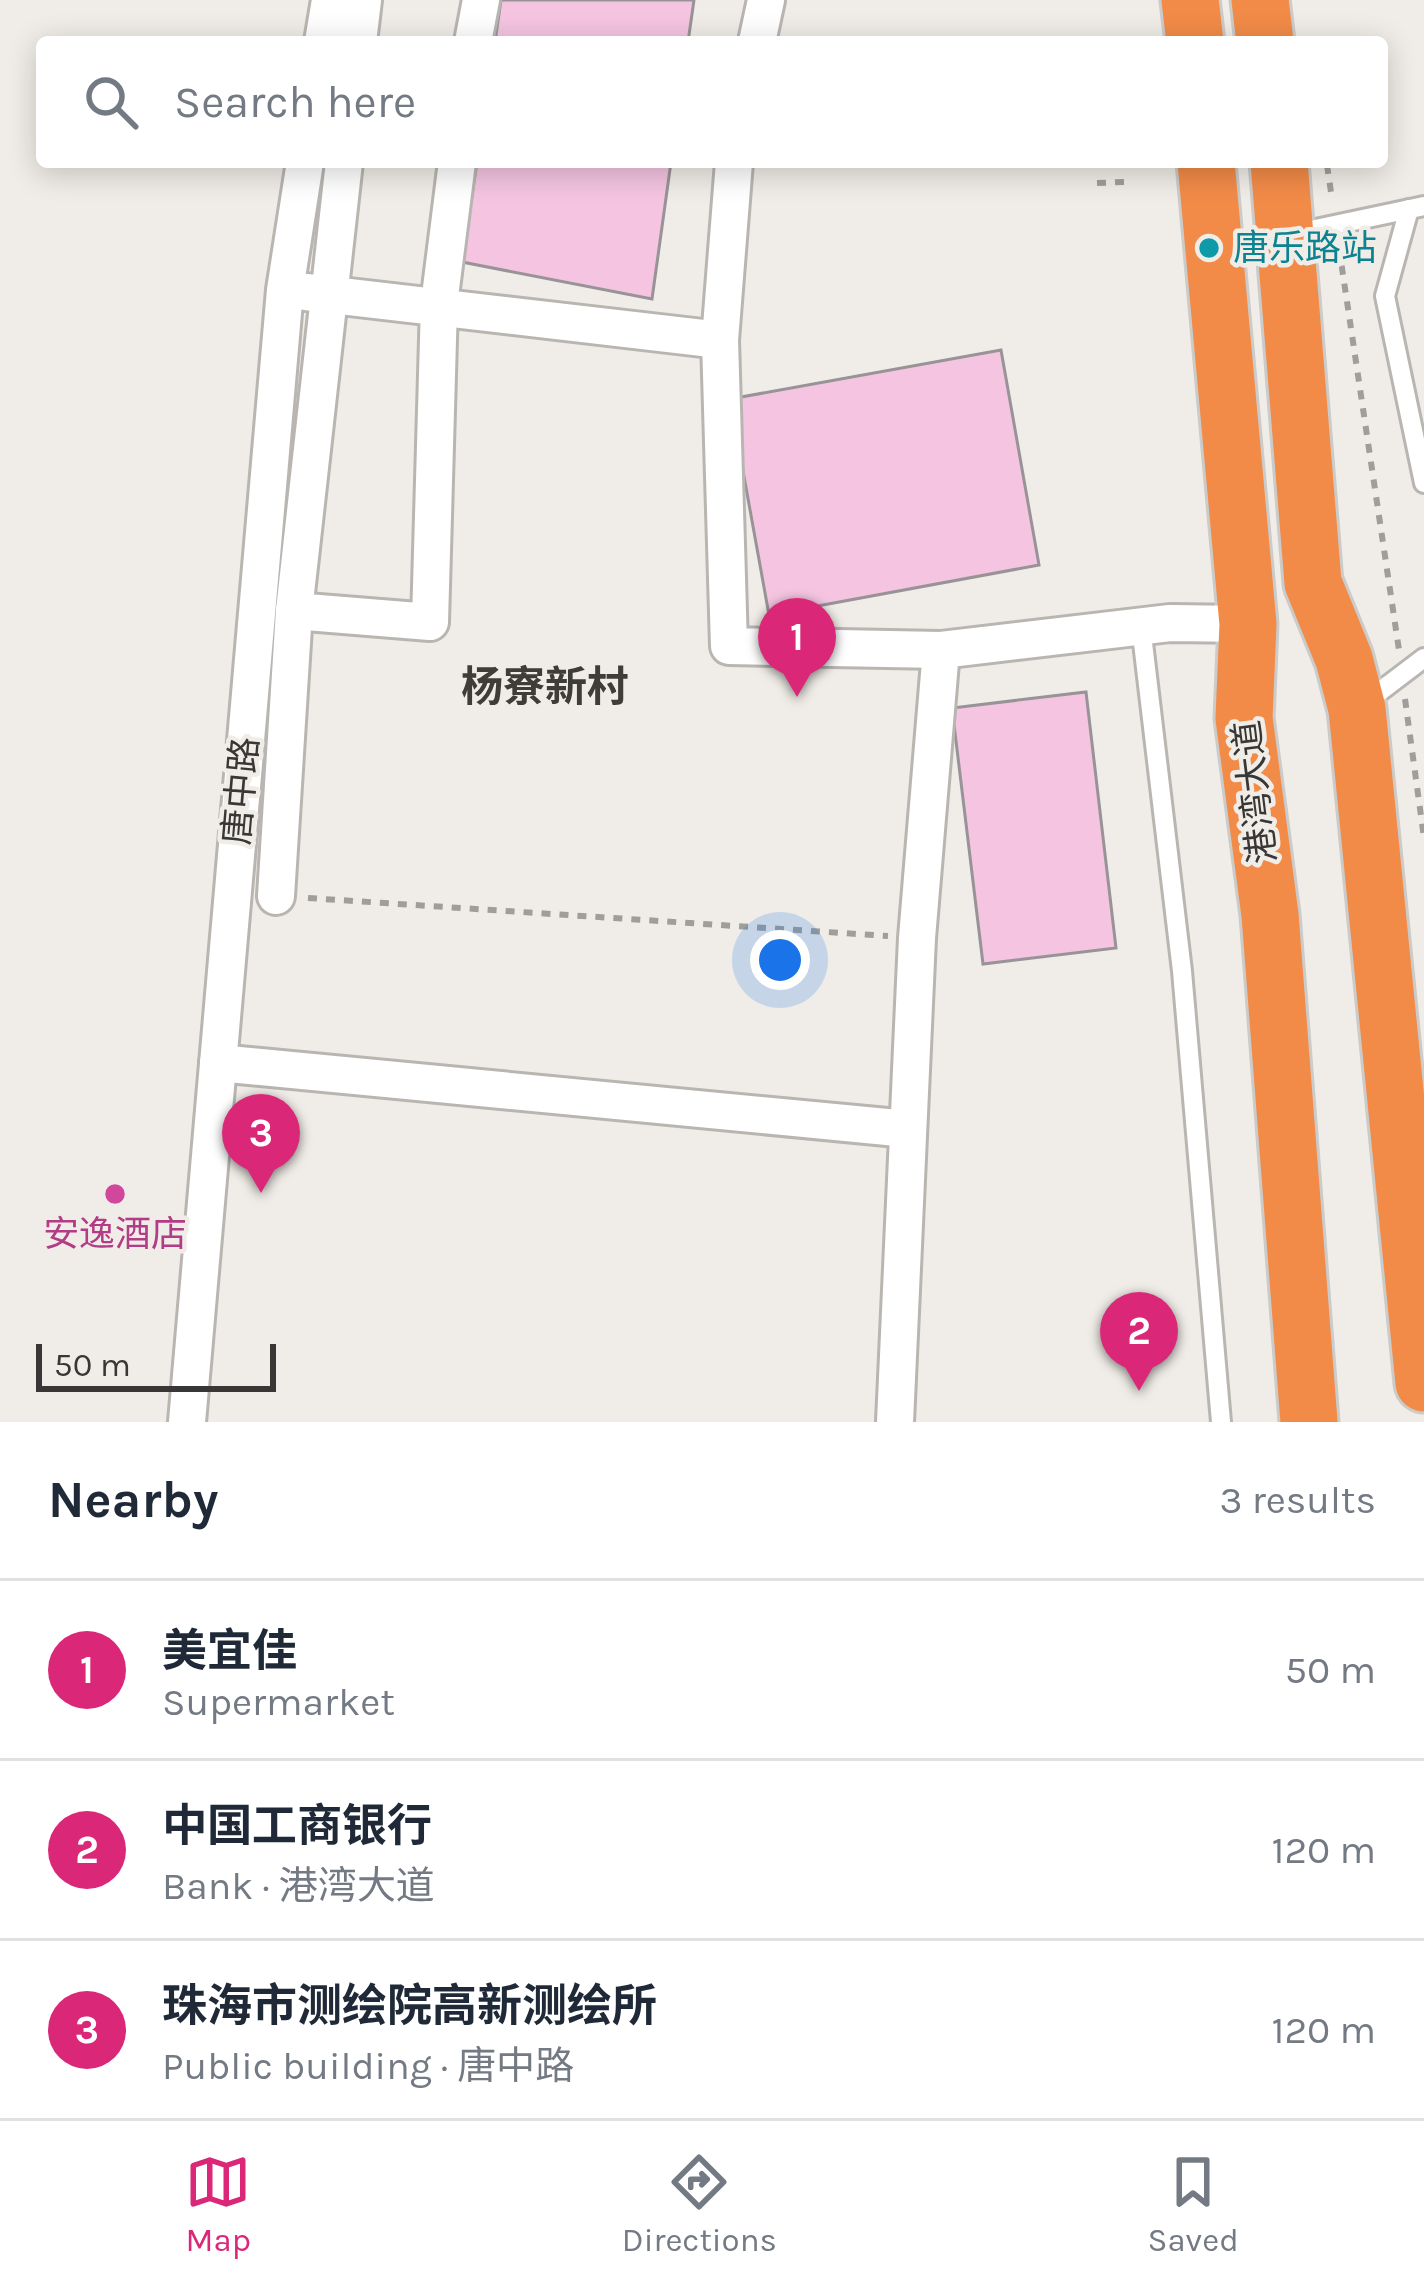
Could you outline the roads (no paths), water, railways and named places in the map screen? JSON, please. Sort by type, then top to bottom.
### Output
[{"type":"highway","points":[[1190,0],[1194,36]]},
{"type":"highway","points":[[1260,0],[1264,36]]},
{"type":"highway","name":"港湾大道","points":[[1207,168],[1248,624],[1244,718],[1270,915],[1309,1422]]},
{"type":"highway","points":[[1282,168],[1311,230],[1313,583],[1344,659],[1357,709],[1424,1383]]},
{"type":"street","points":[[324,36],[330,0]]},
{"type":"street","points":[[359,36],[363,0]]},
{"type":"street","points":[[474,36],[481,0]]},
{"type":"street","points":[[758,36],[766,0]]},
{"type":"street","name":"唐中路","points":[[187,1422],[285,290],[304,168]]},
{"type":"street","points":[[276,896],[294,611],[343,168]]},
{"type":"street","points":[[294,611],[430,622],[439,304],[457,168]]},
{"type":"street","points":[[734,168],[720,340],[731,573],[729,646],[941,650],[1141,626],[1248,624]]},
{"type":"street","points":[[285,290],[439,304],[720,340]]},
{"type":"street","points":[[895,1422],[917,938],[941,650]]},
{"type":"street","points":[[218,1063],[908,1130]]},
{"type":"lane","points":[[1311,230],[1417,207]]},
{"type":"lane","points":[[1417,207],[1385,296],[1424,483]]},
{"type":"lane","points":[[1141,626],[1182,971],[1221,1422]]},
{"type":"lane","points":[[1357,709],[1424,658]]},
{"type":"place","name":"唐乐路站","points":[[1209,248]]},
{"type":"place","name":"美宜佳","points":[[797,697]]},
{"type":"place","name":"珠海市测绘院高新测绘所","points":[[261,1193]]},
{"type":"place","name":"安逸酒店","points":[[115,1194]]},
{"type":"place","name":"中国工商银行","points":[[1139,1391]]},
{"type":"district","name":"杨寮新村","points":[[545,687]]}]
